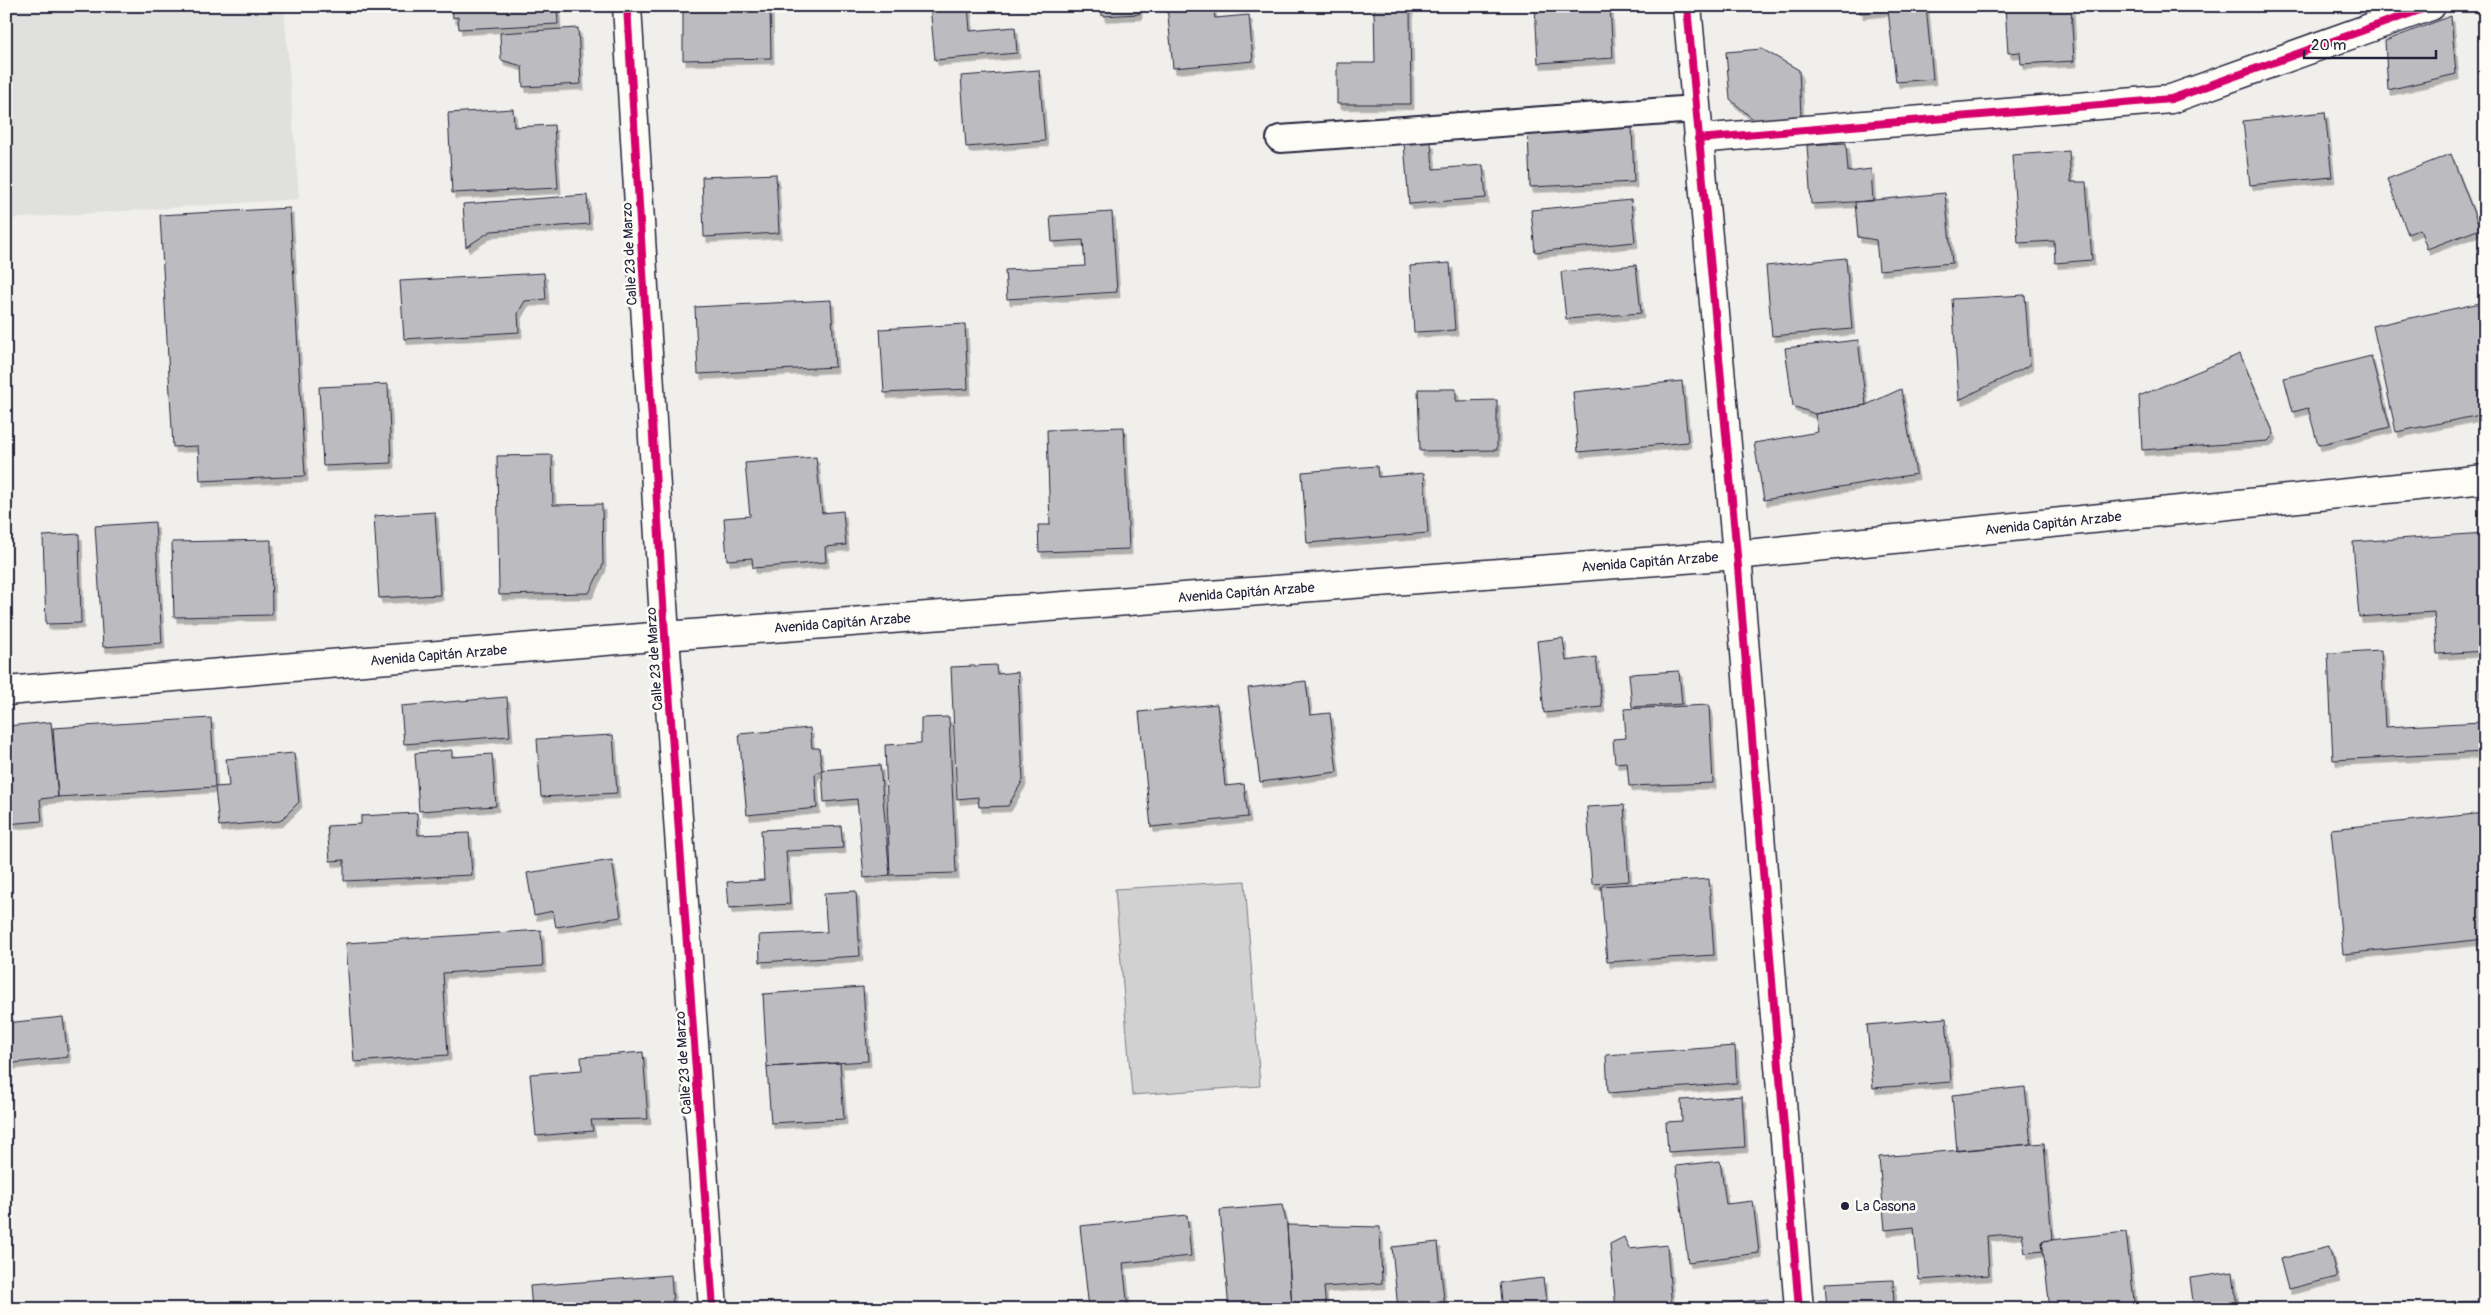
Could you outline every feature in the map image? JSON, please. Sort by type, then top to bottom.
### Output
[{"type":"main road","name":"Calle 23 de Marzo","points":[[627,6],[665,636],[714,1309]]},
{"type":"main road","points":[[1687,6],[1695,109],[1738,554],[1799,1309]]},
{"type":"main road","points":[[1698,139],[2170,99],[2430,6]]},
{"type":"main road","name":"Avenida Capitán Arzabe","points":[[6,691],[665,636],[1738,554],[2485,479]]},
{"type":"lane","points":[[1280,139],[1695,109]]},
{"type":"shaded area","points":[[6,6],[284,6],[299,199],[6,219]]},
{"type":"shaded area","points":[[1245,881],[1260,1086],[1132,1095],[1115,889]]},
{"type":"building","points":[[452,6],[557,6],[558,24],[459,29],[458,17],[453,18]]},
{"type":"building","points":[[683,6],[770,6],[771,58],[683,60]]},
{"type":"building","points":[[930,6],[968,6],[970,31],[1015,27],[1017,53],[935,60]]},
{"type":"building","points":[[1102,6],[1139,6],[1139,14],[1102,16]]},
{"type":"building","points":[[1167,6],[1213,6],[1215,18],[1249,15],[1253,61],[1173,68]]},
{"type":"building","points":[[1374,6],[1410,6],[1411,104],[1337,104],[1337,63],[1375,63]]},
{"type":"building","points":[[1535,6],[1610,6],[1613,58],[1538,63]]},
{"type":"building","points":[[1860,6],[1926,6],[1933,79],[1896,82],[1888,10],[1860,13]]},
{"type":"building","points":[[2005,6],[2071,6],[2074,61],[2021,64],[2020,52],[2008,53]]},
{"type":"building","points":[[2451,16],[2456,74],[2388,90],[2385,41]]},
{"type":"building","points":[[578,28],[581,84],[523,87],[522,66],[501,60],[500,33]]},
{"type":"building","points":[[1762,49],[1799,70],[1801,117],[1754,120],[1730,99],[1726,52]]},
{"type":"building","points":[[1039,70],[1045,141],[966,147],[961,76]]},
{"type":"building","points":[[513,109],[514,127],[554,125],[558,188],[452,193],[448,113]]},
{"type":"building","points":[[2325,112],[2332,177],[2250,185],[2243,121]]},
{"type":"building","points":[[1632,126],[1634,182],[1530,187],[1528,131]]},
{"type":"building","points":[[1431,142],[1433,169],[1483,165],[1486,198],[1409,204],[1404,144]]},
{"type":"building","points":[[1846,143],[1848,172],[1871,169],[1873,201],[1811,204],[1807,145]]},
{"type":"building","points":[[2069,151],[2071,182],[2086,182],[2092,260],[2055,263],[2054,241],[2018,243],[2012,155]]},
{"type":"building","points":[[2451,154],[2480,229],[2427,249],[2420,229],[2408,234],[2387,179]]},
{"type":"building","points":[[776,174],[779,233],[704,237],[702,177]]},
{"type":"building","points":[[1945,193],[1952,263],[1879,270],[1876,240],[1858,237],[1855,202]]},
{"type":"building","points":[[587,195],[589,224],[491,231],[466,247],[463,204]]},
{"type":"building","points":[[1631,200],[1635,242],[1535,252],[1531,210]]},
{"type":"building","points":[[290,208],[305,476],[200,481],[198,446],[173,447],[160,215]]},
{"type":"building","points":[[1112,212],[1117,292],[1007,299],[1005,270],[1085,266],[1083,240],[1052,242],[1050,216]]},
{"type":"building","points":[[1846,258],[1852,329],[1772,336],[1766,266]]},
{"type":"building","points":[[1450,263],[1455,330],[1414,332],[1410,266]]},
{"type":"building","points":[[1636,265],[1641,313],[1566,319],[1561,272]]},
{"type":"building","points":[[544,273],[546,299],[525,301],[518,313],[519,332],[404,339],[400,281]]},
{"type":"building","points":[[2025,295],[2030,365],[1959,400],[1952,299]]},
{"type":"building","points":[[831,300],[835,367],[698,374],[695,307]]},
{"type":"building","points":[[2485,302],[2485,414],[2396,432],[2373,326]]},
{"type":"building","points":[[965,324],[968,389],[884,393],[880,329]]},
{"type":"building","points":[[1858,340],[1866,405],[1815,414],[1793,406],[1785,348]]},
{"type":"building","points":[[2240,354],[2274,434],[2268,441],[2142,450],[2139,396]]},
{"type":"building","points":[[2371,356],[2390,427],[2318,445],[2308,408],[2293,412],[2284,378]]},
{"type":"building","points":[[1682,381],[1688,442],[1578,452],[1573,392]]},
{"type":"building","points":[[388,384],[391,463],[323,466],[319,387]]},
{"type":"building","points":[[1418,389],[1456,389],[1456,401],[1497,400],[1497,450],[1420,451]]},
{"type":"building","points":[[1901,389],[1916,474],[1764,500],[1754,443],[1818,432],[1815,414],[1866,405]]},
{"type":"building","points":[[1124,427],[1129,549],[1039,552],[1038,525],[1050,525],[1047,430]]},
{"type":"building","points":[[552,455],[553,505],[602,504],[603,565],[589,593],[499,595],[497,456]]},
{"type":"building","points":[[816,457],[822,513],[843,511],[846,545],[825,547],[826,562],[753,568],[752,558],[727,560],[724,518],[750,516],[745,463]]},
{"type":"building","points":[[1377,466],[1378,477],[1424,473],[1428,533],[1307,543],[1302,472]]},
{"type":"building","points":[[435,512],[440,595],[379,598],[374,516]]},
{"type":"building","points":[[155,522],[162,643],[103,647],[95,526]]},
{"type":"building","points":[[2485,533],[2485,651],[2437,654],[2434,612],[2359,617],[2353,542]]},
{"type":"building","points":[[79,534],[81,623],[46,624],[43,536]]},
{"type":"building","points":[[271,540],[272,615],[174,617],[172,542]]},
{"type":"building","points":[[1563,638],[1566,661],[1596,657],[1602,707],[1544,713],[1537,641]]},
{"type":"building","points":[[2381,650],[2385,727],[2482,722],[2479,662],[2485,662],[2485,752],[2333,760],[2328,653]]},
{"type":"building","points":[[996,665],[997,674],[1018,672],[1023,780],[1008,806],[979,807],[978,797],[957,799],[951,667]]},
{"type":"building","points":[[1679,671],[1682,704],[1632,707],[1629,674]]},
{"type":"building","points":[[1306,681],[1310,715],[1330,713],[1337,772],[1260,782],[1248,688]]},
{"type":"building","points":[[507,697],[510,736],[404,744],[401,706]]},
{"type":"building","points":[[1217,704],[1225,786],[1244,784],[1248,817],[1151,827],[1139,712]]},
{"type":"building","points":[[1709,705],[1713,783],[1629,786],[1627,762],[1615,763],[1613,739],[1626,738],[1624,709]]},
{"type":"building","points":[[949,717],[956,873],[890,875],[885,745],[921,743],[921,718]]},
{"type":"building","points":[[211,718],[215,787],[58,797],[53,728]]},
{"type":"building","points":[[51,722],[58,797],[40,799],[42,821],[6,824],[6,726]]},
{"type":"building","points":[[810,728],[812,748],[819,748],[822,770],[815,774],[817,808],[747,815],[739,734]]},
{"type":"building","points":[[613,735],[617,793],[541,797],[537,739]]},
{"type":"building","points":[[452,750],[452,757],[492,754],[496,806],[419,811],[415,753]]},
{"type":"building","points":[[294,753],[299,802],[280,821],[219,826],[215,787],[229,786],[226,759]]},
{"type":"building","points":[[880,765],[890,875],[864,878],[857,799],[824,802],[822,770]]},
{"type":"building","points":[[1624,805],[1629,881],[1592,884],[1587,807]]},
{"type":"building","points":[[417,813],[418,835],[469,833],[472,875],[344,881],[344,860],[330,861],[327,826],[361,824],[361,816]]},
{"type":"building","points":[[2485,813],[2485,939],[2343,954],[2331,829]]},
{"type":"building","points":[[841,826],[843,848],[786,851],[790,904],[729,908],[727,882],[764,880],[761,830]]},
{"type":"building","points":[[612,860],[621,917],[556,927],[553,911],[534,915],[527,873]]},
{"type":"building","points":[[1709,879],[1714,955],[1607,962],[1601,886]]},
{"type":"building","points":[[856,891],[860,956],[760,962],[759,935],[827,932],[824,893]]},
{"type":"building","points":[[541,930],[543,966],[443,973],[448,1055],[354,1062],[346,943]]},
{"type":"building","points":[[863,987],[868,1061],[767,1067],[763,994]]},
{"type":"building","points":[[63,1017],[68,1057],[6,1064],[6,1023]]},
{"type":"building","points":[[1946,1018],[1951,1082],[1873,1088],[1867,1025]]},
{"type":"building","points":[[1735,1046],[1737,1083],[1608,1093],[1606,1055]]},
{"type":"building","points":[[643,1052],[648,1119],[591,1120],[593,1131],[536,1136],[530,1074],[582,1070],[581,1057]]},
{"type":"building","points":[[840,1063],[844,1119],[771,1123],[767,1067]]},
{"type":"building","points":[[2025,1087],[2031,1144],[1957,1151],[1952,1095]]},
{"type":"building","points":[[1742,1096],[1745,1147],[1668,1152],[1666,1122],[1682,1121],[1681,1100]]},
{"type":"building","points":[[2044,1143],[2052,1240],[2042,1241],[2043,1251],[2025,1253],[2022,1233],[1987,1236],[1989,1275],[1919,1280],[1914,1227],[1885,1230],[1879,1157]]},
{"type":"building","points":[[1720,1161],[1726,1204],[1753,1201],[1759,1253],[1688,1262],[1676,1166]]},
{"type":"building","points":[[1282,1205],[1287,1225],[1292,1309],[1229,1309],[1220,1210]]},
{"type":"building","points":[[1187,1215],[1191,1256],[1123,1263],[1128,1309],[1089,1309],[1080,1226]]},
{"type":"building","points":[[1287,1225],[1380,1227],[1382,1283],[1324,1287],[1326,1309],[1292,1309]]},
{"type":"building","points":[[2126,1232],[2135,1309],[2050,1309],[2042,1241]]},
{"type":"building","points":[[1624,1237],[1629,1249],[1667,1245],[1672,1309],[1616,1309],[1610,1244]]},
{"type":"building","points":[[1438,1242],[1445,1309],[1398,1309],[1392,1247]]},
{"type":"building","points":[[2329,1247],[2337,1277],[2288,1289],[2280,1259]]},
{"type":"building","points":[[2233,1272],[2237,1309],[2194,1309],[2190,1278]]},
{"type":"building","points":[[671,1275],[673,1304],[636,1307],[636,1309],[532,1309],[530,1286]]},
{"type":"building","points":[[1543,1278],[1547,1309],[1503,1309],[1500,1283]]},
{"type":"building","points":[[1893,1280],[1894,1309],[1827,1309],[1825,1283]]},
{"type":"building","points":[[1768,1299],[1769,1309],[1694,1307]]},
{"type":"building","points":[[2485,1301],[2485,1309],[2452,1309],[2451,1302]]},
{"type":"cycle path","points":[[627,6],[665,636],[713,1309]]},
{"type":"cycle path","points":[[1687,6],[1737,555],[1799,1309]]},
{"type":"cycle path","points":[[1698,139],[2171,99],[2431,6]]},
{"type":"place","name":"La Casona","points":[[1845,1206]]}]
